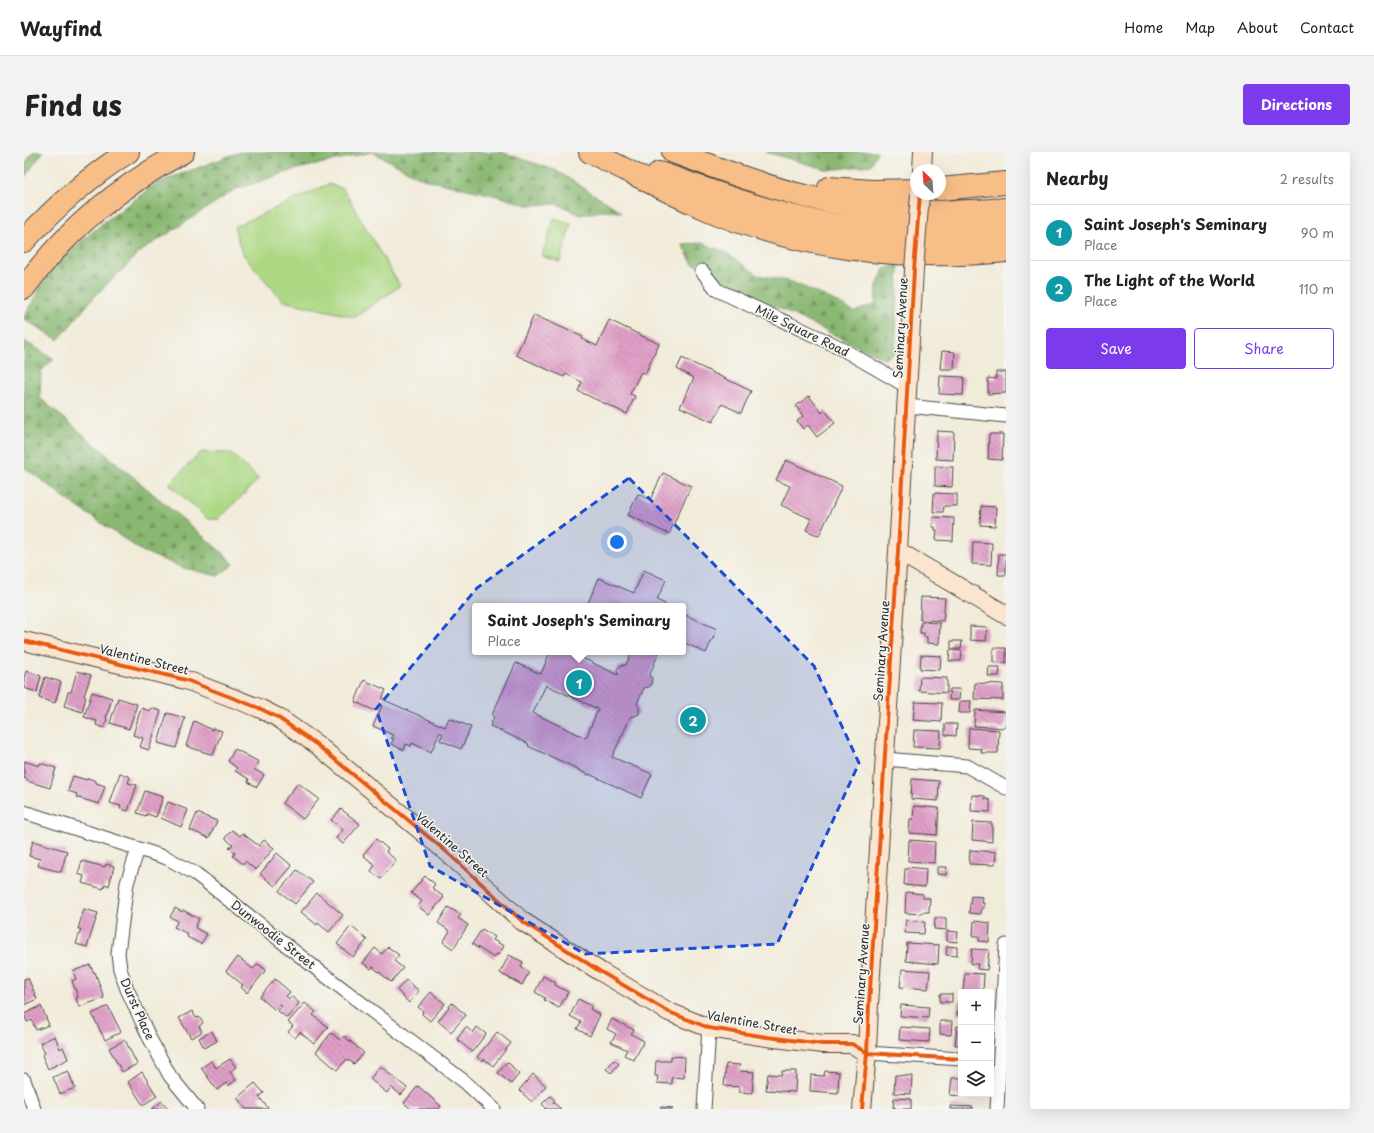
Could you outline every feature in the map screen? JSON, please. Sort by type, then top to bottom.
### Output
[{"type":"highway","points":[[24,240],[78,188],[128,152]]},
{"type":"highway","points":[[24,288],[56,248],[101,206],[133,182],[183,152]]},
{"type":"highway","points":[[590,152],[702,207],[740,222],[780,234],[841,247],[896,253],[945,255],[1006,252]]},
{"type":"highway","points":[[596,152],[753,205],[814,221],[875,231],[896,232],[958,234],[1006,230]]},
{"type":"highway","points":[[673,152],[783,190],[818,199],[852,205],[901,211],[938,213],[1006,209]]},
{"type":"highway","points":[[710,165],[790,182],[831,188],[872,191],[910,190]]},
{"type":"highway","points":[[946,188],[1006,183]]},
{"type":"street","points":[[922,164],[923,152]]},
{"type":"street","name":"Seminary Avenue","points":[[862,1109],[867,1054],[914,270],[920,200]]},
{"type":"street","name":"Mile Square Road","points":[[702,271],[717,290],[837,346],[908,387]]},
{"type":"street","points":[[907,406],[1006,416]]},
{"type":"street","points":[[898,551],[1006,614]]},
{"type":"street","name":"Valentine Street","points":[[24,641],[186,680],[277,716],[316,744],[448,853],[522,921],[601,972],[670,1012],[709,1028],[767,1038],[823,1044],[852,1044],[867,1054]]},
{"type":"street","points":[[885,759],[966,766],[1006,788]]},
{"type":"street","name":"Dunwoodie Street","points":[[24,812],[167,858],[196,874],[318,970],[465,1082],[494,1109]]},
{"type":"street","name":"Durst Place","points":[[138,849],[127,883],[118,953],[120,969],[127,989],[149,1037],[170,1076],[197,1109]]},
{"type":"street","points":[[997,1109],[1006,945]]},
{"type":"street","points":[[704,1109],[709,1028]]},
{"type":"street","points":[[867,1054],[958,1059]]},
{"type":"street","points":[[24,1080],[34,1109]]},
{"type":"highlighted area","points":[[629,478],[814,666],[859,763],[777,944],[585,954],[430,866],[376,709],[477,588]]},
{"type":"green space","points":[[33,152],[43,152],[24,178],[24,166]]},
{"type":"green space","points":[[240,152],[372,152],[297,169],[234,190],[140,252],[94,297],[58,340],[24,319],[52,266],[103,223],[157,183]]},
{"type":"green space","points":[[372,152],[501,152],[555,170],[622,212],[602,211],[580,215],[558,204],[527,205],[498,196],[423,179]]},
{"type":"green space","points":[[766,152],[877,152],[871,165],[828,170]]},
{"type":"green space","points":[[329,184],[343,189],[400,286],[355,317],[283,301],[242,253],[234,227]]},
{"type":"green space","points":[[554,218],[571,223],[560,262],[542,256]]},
{"type":"green space","points":[[702,243],[725,252],[758,275],[792,282],[831,299],[854,312],[875,304],[877,286],[884,269],[899,264],[895,353],[884,359],[777,307],[731,293],[711,272],[692,263],[682,244]]},
{"type":"green space","points":[[24,341],[54,359],[41,371],[40,398],[234,564],[218,576],[183,568],[142,551],[72,503],[24,467]]},
{"type":"green space","points":[[201,452],[230,453],[259,479],[219,519],[208,519],[169,484]]},
{"type":"building","points":[[534,315],[583,337],[582,339],[597,346],[609,320],[659,344],[645,374],[641,372],[630,394],[635,396],[627,414],[578,391],[582,382],[566,374],[564,377],[516,355]]},
{"type":"building","points":[[942,351],[955,352],[954,369],[940,369]]},
{"type":"building","points":[[682,358],[751,391],[741,413],[722,404],[713,422],[680,407],[694,378],[677,369]]},
{"type":"building","points":[[996,372],[1006,372],[1006,393],[988,394],[988,378],[996,379]]},
{"type":"building","points":[[940,376],[964,377],[963,395],[939,394]]},
{"type":"building","points":[[809,396],[822,413],[825,410],[835,423],[817,437],[808,425],[803,429],[797,421],[803,416],[796,406]]},
{"type":"building","points":[[937,431],[954,432],[953,460],[936,459]]},
{"type":"building","points":[[989,434],[1003,434],[1002,460],[988,459]]},
{"type":"building","points":[[786,460],[842,486],[819,536],[806,530],[811,519],[781,505],[790,486],[776,480]]},
{"type":"building","points":[[935,466],[953,467],[952,487],[935,486]]},
{"type":"building","points":[[663,473],[691,486],[669,534],[628,515],[638,494],[650,500]]},
{"type":"building","points":[[934,493],[957,494],[957,506],[944,506],[943,512],[933,512]]},
{"type":"building","points":[[981,506],[996,507],[995,526],[980,525]]},
{"type":"building","points":[[933,517],[954,518],[953,541],[936,540],[937,530],[935,530],[935,527],[932,527]]},
{"type":"building","points":[[973,542],[992,543],[991,565],[972,564]]},
{"type":"building","points":[[999,554],[1006,554],[1006,575],[998,575]]},
{"type":"building","points":[[644,570],[666,580],[657,600],[663,603],[588,603],[599,578],[634,593]]},
{"type":"building","points":[[921,597],[945,598],[943,621],[920,620]]},
{"type":"building","points":[[686,615],[717,629],[706,653],[686,643]]},
{"type":"building","points":[[921,622],[940,623],[939,644],[927,643],[927,637],[924,637],[924,633],[920,633]]},
{"type":"building","points":[[970,626],[987,627],[986,641],[970,640]]},
{"type":"building","points":[[951,641],[962,641],[961,649],[951,649]]},
{"type":"building","points":[[993,648],[1006,648],[1006,663],[993,662]]},
{"type":"building","points":[[950,650],[962,651],[961,661],[949,661]]},
{"type":"building","points":[[549,655],[576,655],[618,675],[617,669],[620,666],[626,665],[631,655],[658,655],[649,676],[652,678],[651,685],[644,688],[637,704],[639,707],[639,714],[631,716],[612,757],[652,774],[641,798],[578,770],[528,746],[529,744],[490,726],[494,717],[492,715],[516,663],[541,674]],"holes":[[[546,685],[598,709],[586,738],[533,713]]]},
{"type":"building","points":[[921,655],[941,656],[940,670],[920,669]]},
{"type":"building","points":[[989,667],[1000,667],[999,676],[988,676]]},
{"type":"building","points":[[26,671],[41,676],[37,692],[24,688]]},
{"type":"building","points":[[77,671],[91,675],[84,696],[86,697],[82,712],[64,706],[68,692],[71,692]]},
{"type":"building","points":[[45,677],[61,682],[55,703],[39,698]]},
{"type":"building","points":[[920,677],[947,678],[947,693],[919,691]]},
{"type":"building","points":[[364,680],[386,690],[382,699],[445,727],[449,718],[471,727],[461,749],[440,740],[443,733],[440,732],[431,752],[412,743],[411,746],[406,744],[404,750],[391,744],[394,739],[391,738],[393,735],[373,726],[382,706],[379,705],[376,711],[355,702]]},
{"type":"building","points":[[975,683],[1003,684],[1003,700],[974,699]]},
{"type":"building","points":[[950,689],[960,689],[959,700],[949,700]]},
{"type":"building","points":[[92,692],[112,698],[104,728],[96,725],[97,721],[84,717]]},
{"type":"building","points":[[118,698],[137,704],[129,729],[110,723]]},
{"type":"building","points":[[960,701],[971,701],[970,713],[959,713]]},
{"type":"building","points":[[915,702],[942,703],[941,722],[913,720]]},
{"type":"building","points":[[141,708],[150,711],[151,708],[161,711],[149,750],[140,747],[143,738],[133,735]]},
{"type":"building","points":[[975,710],[1006,712],[1005,728],[974,726]]},
{"type":"building","points":[[167,713],[185,718],[176,748],[158,743]]},
{"type":"building","points":[[194,721],[212,730],[212,728],[222,731],[213,755],[186,746]]},
{"type":"building","points":[[945,724],[957,724],[956,736],[945,735]]},
{"type":"building","points":[[969,728],[999,730],[998,753],[981,753],[982,749],[968,748]]},
{"type":"building","points":[[914,730],[941,731],[940,748],[913,747]]},
{"type":"building","points":[[235,749],[259,762],[254,769],[264,775],[257,787],[248,782],[249,779],[235,771],[237,768],[228,761]]},
{"type":"building","points":[[24,761],[39,766],[40,763],[56,768],[50,788],[27,781],[27,779],[24,778]]},
{"type":"building","points":[[120,773],[130,777],[128,783],[137,785],[128,811],[120,809],[121,806],[110,803]]},
{"type":"building","points":[[73,776],[87,780],[88,778],[105,786],[99,804],[76,797],[77,794],[68,791]]},
{"type":"building","points":[[912,779],[939,781],[938,801],[911,799]]},
{"type":"building","points":[[298,783],[319,799],[303,819],[282,803]]},
{"type":"building","points":[[145,791],[163,797],[156,817],[137,813]]},
{"type":"building","points":[[972,795],[985,796],[985,799],[990,800],[990,812],[971,811]]},
{"type":"building","points":[[168,802],[188,810],[181,827],[161,818]]},
{"type":"building","points":[[914,806],[939,808],[937,835],[909,833],[910,819],[913,819]]},
{"type":"building","points":[[341,809],[360,824],[343,844],[336,838],[343,830],[331,820]]},
{"type":"building","points":[[197,813],[217,821],[209,838],[190,830]]},
{"type":"building","points":[[973,822],[992,823],[992,842],[972,840]]},
{"type":"building","points":[[232,830],[240,836],[242,833],[259,846],[264,840],[274,848],[256,870],[245,861],[243,864],[233,856],[235,853],[229,848],[233,845],[225,838]]},
{"type":"building","points":[[376,839],[388,849],[386,852],[396,860],[381,879],[371,871],[375,865],[363,855]]},
{"type":"building","points":[[909,840],[935,842],[934,863],[908,861]]},
{"type":"building","points":[[33,841],[67,851],[61,872],[38,866],[40,859],[29,856]]},
{"type":"building","points":[[970,850],[996,852],[995,865],[969,864]]},
{"type":"building","points":[[277,853],[292,866],[275,886],[260,874]]},
{"type":"building","points":[[82,861],[105,867],[106,864],[114,866],[109,886],[105,884],[103,889],[82,883],[84,876],[78,874]]},
{"type":"building","points":[[908,867],[926,869],[925,887],[904,885],[905,869],[908,869]]},
{"type":"building","points":[[937,867],[947,867],[946,875],[937,874]]},
{"type":"building","points":[[297,870],[313,882],[295,904],[279,891]]},
{"type":"building","points":[[425,876],[435,884],[432,888],[444,897],[429,915],[418,906],[422,901],[411,893]]},
{"type":"building","points":[[906,892],[923,894],[923,898],[930,898],[929,912],[922,912],[922,914],[905,913]]},
{"type":"building","points":[[317,893],[343,915],[329,932],[318,923],[317,925],[301,912]]},
{"type":"building","points":[[971,896],[983,897],[982,903],[984,903],[984,908],[982,908],[981,914],[969,913]]},
{"type":"building","points":[[448,907],[461,915],[458,918],[468,925],[453,949],[443,942],[450,931],[438,923]]},
{"type":"building","points":[[175,908],[182,912],[183,910],[199,919],[195,928],[207,934],[201,944],[187,937],[188,934],[174,927],[178,921],[170,917]]},
{"type":"building","points":[[84,909],[98,913],[87,947],[76,944],[81,929],[78,929]]},
{"type":"building","points":[[935,918],[946,918],[946,930],[934,929]]},
{"type":"building","points":[[906,920],[925,922],[924,934],[905,933]]},
{"type":"building","points":[[974,921],[990,923],[989,942],[979,941],[979,936],[973,936]]},
{"type":"building","points":[[351,926],[367,940],[353,957],[337,944]]},
{"type":"building","points":[[482,929],[495,937],[493,940],[504,946],[494,958],[472,944]]},
{"type":"building","points":[[947,931],[958,932],[957,942],[947,941]]},
{"type":"building","points":[[907,943],[939,945],[938,964],[906,961]]},
{"type":"building","points":[[947,946],[957,947],[957,956],[946,955]]},
{"type":"building","points":[[388,947],[399,955],[394,961],[403,968],[391,982],[373,967],[371,969],[363,963],[375,948],[382,954]]},
{"type":"building","points":[[972,949],[989,950],[987,970],[977,969],[978,964],[971,964]]},
{"type":"building","points":[[509,955],[523,962],[521,967],[529,972],[522,985],[500,973]]},
{"type":"building","points":[[238,957],[253,969],[258,964],[266,970],[247,993],[241,987],[243,985],[226,971]]},
{"type":"building","points":[[90,965],[94,973],[95,972],[104,998],[79,1007],[76,998],[78,997],[72,981],[76,979],[73,971]]},
{"type":"building","points":[[902,969],[930,971],[928,989],[900,987]]},
{"type":"building","points":[[965,973],[984,974],[983,989],[963,989]]},
{"type":"building","points":[[543,976],[568,992],[559,1008],[544,1000],[545,998],[535,992]]},
{"type":"building","points":[[28,978],[37,999],[24,1005],[24,979]]},
{"type":"building","points":[[275,979],[290,992],[286,996],[289,999],[291,996],[299,1003],[287,1018],[278,1011],[282,1006],[279,1004],[275,1010],[260,997]]},
{"type":"building","points":[[406,980],[419,991],[409,1003],[397,990]]},
{"type":"building","points":[[431,992],[445,1004],[430,1021],[422,1014],[423,1011],[418,1007]]},
{"type":"building","points":[[940,994],[952,994],[952,1002],[940,1002]]},
{"type":"building","points":[[578,999],[592,1006],[590,1009],[600,1015],[590,1036],[577,1029],[581,1022],[570,1016]]},
{"type":"building","points":[[305,1003],[316,1012],[313,1015],[328,1027],[314,1044],[300,1032],[295,1038],[288,1032],[293,1026],[288,1022]]},
{"type":"building","points":[[452,1003],[466,1015],[451,1032],[438,1021]]},
{"type":"building","points":[[901,1005],[929,1007],[928,1018],[900,1016]]},
{"type":"building","points":[[41,1006],[49,1025],[36,1030],[32,1020],[27,1022],[24,1014]]},
{"type":"building","points":[[108,1006],[121,1032],[105,1040],[92,1014]]},
{"type":"building","points":[[192,1011],[196,1018],[199,1017],[203,1023],[199,1026],[202,1032],[191,1038],[179,1018]]},
{"type":"building","points":[[612,1019],[634,1030],[631,1034],[644,1041],[634,1060],[624,1055],[627,1050],[611,1042],[616,1034],[607,1029]]},
{"type":"building","points":[[940,1021],[952,1021],[951,1035],[940,1034]]},
{"type":"building","points":[[957,1026],[958,1045],[955,1045]]},
{"type":"building","points":[[466,1027],[473,1033],[477,1027],[486,1034],[472,1052],[457,1039]]},
{"type":"building","points":[[900,1027],[930,1029],[929,1042],[899,1040]]},
{"type":"building","points":[[212,1031],[217,1041],[204,1048],[199,1038]]},
{"type":"building","points":[[497,1032],[511,1043],[493,1066],[484,1059],[483,1061],[477,1057]]},
{"type":"building","points":[[331,1033],[340,1040],[344,1036],[364,1053],[354,1064],[347,1059],[337,1070],[316,1052]]},
{"type":"building","points":[[55,1036],[60,1049],[63,1047],[68,1059],[48,1069],[42,1055],[45,1053],[40,1043]]},
{"type":"building","points":[[125,1040],[137,1064],[122,1072],[109,1048]]},
{"type":"building","points":[[671,1056],[685,1057],[684,1078],[672,1077],[672,1084],[657,1083],[658,1076],[655,1076],[656,1061],[671,1061]]},
{"type":"building","points":[[230,1059],[236,1067],[230,1072],[236,1080],[228,1086],[226,1083],[217,1090],[201,1068],[211,1061],[216,1068]]},
{"type":"building","points":[[614,1060],[619,1064],[611,1073],[606,1069]]},
{"type":"building","points":[[507,1062],[519,1074],[511,1084],[498,1073]]},
{"type":"building","points":[[726,1064],[740,1065],[739,1071],[754,1072],[752,1093],[739,1092],[740,1087],[724,1086]]},
{"type":"building","points":[[380,1066],[407,1088],[401,1095],[391,1087],[387,1093],[370,1079]]},
{"type":"building","points":[[68,1071],[75,1088],[60,1094],[53,1077]]},
{"type":"building","points":[[782,1071],[796,1071],[795,1092],[766,1090],[768,1074],[782,1075]]},
{"type":"building","points":[[825,1071],[839,1072],[838,1093],[810,1091],[811,1075],[824,1076]]},
{"type":"building","points":[[142,1072],[157,1096],[143,1105],[128,1082]]},
{"type":"building","points":[[533,1074],[546,1086],[532,1102],[519,1090]]},
{"type":"building","points":[[895,1075],[912,1076],[911,1094],[894,1093]]},
{"type":"building","points":[[952,1078],[958,1078],[958,1096],[950,1095]]},
{"type":"building","points":[[255,1083],[264,1093],[259,1097],[269,1109],[246,1109],[237,1098]]},
{"type":"building","points":[[418,1086],[441,1106],[439,1109],[411,1109],[404,1103]]},
{"type":"building","points":[[550,1096],[555,1100],[553,1102],[561,1109],[544,1109],[546,1108],[542,1104]]},
{"type":"building","points":[[894,1098],[911,1099],[911,1109],[893,1108]]},
{"type":"building","points":[[162,1101],[168,1109],[152,1109]]},
{"type":"building","points":[[950,1106],[973,1107],[973,1109],[950,1109]]},
{"type":"building","points":[[661,1107],[673,1108],[673,1109],[660,1109]]},
{"type":"cycle path","points":[[862,1109],[867,1053],[914,270],[920,200]]},
{"type":"cycle path","points":[[24,641],[186,680],[259,708],[277,717],[316,744],[448,853],[522,921],[601,972],[669,1012],[709,1028],[823,1044],[852,1044],[867,1053],[958,1059]]},
{"type":"place","name":"Saint Joseph's Seminary","points":[[579,683]]},
{"type":"place","name":"The Light of the World","points":[[693,720]]}]
